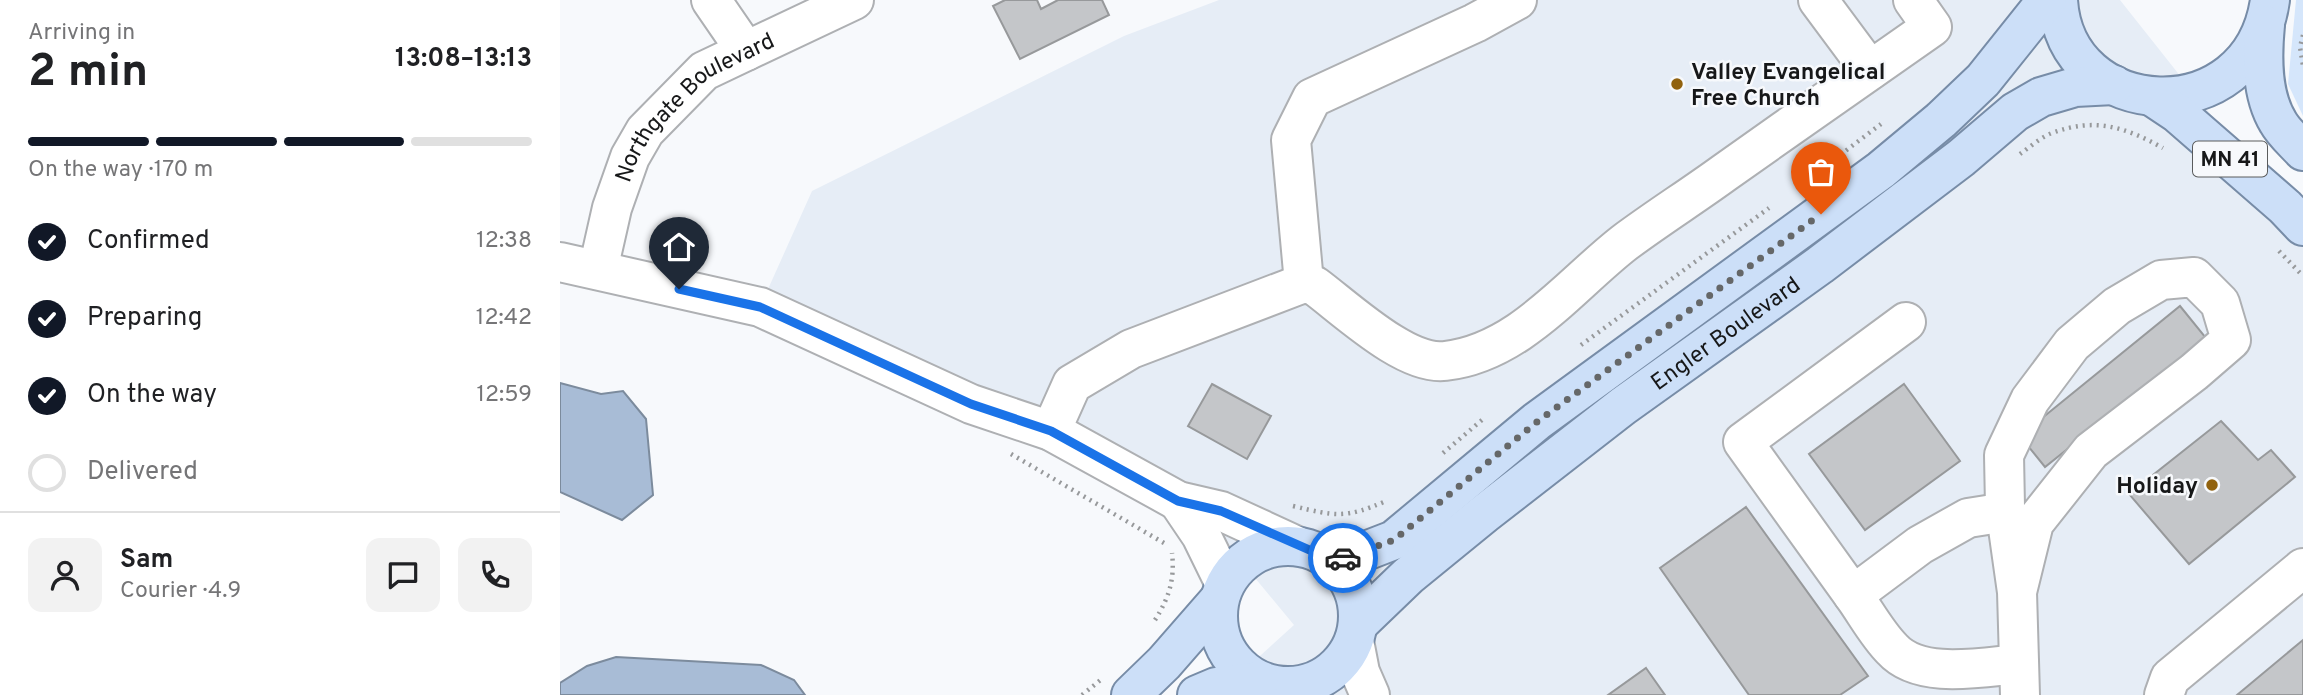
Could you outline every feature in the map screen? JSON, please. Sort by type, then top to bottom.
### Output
[{"type":"main road","name":"Engler Boulevard","points":[[1314,553],[1350,557],[1394,540],[1538,421],[1881,170],[1941,120],[1983,80],[2046,0]]},
{"type":"main road","name":"MN 41","points":[[2058,0],[2063,26],[2083,61],[2114,85],[2132,93],[2153,97],[2194,93],[2231,74],[2257,42],[2269,6]]},
{"type":"main road","name":"MN 41","points":[[2269,6],[2262,57],[2269,100],[2278,122],[2303,151]]},
{"type":"main road","name":"Engler Boulevard","points":[[1356,633],[1408,576],[1505,498],[1623,406],[1820,265],[1961,158],[2015,112],[2041,97],[2075,87],[2114,85]]},
{"type":"main road","name":"MN 41","points":[[2153,97],[2177,113],[2285,207],[2289,237]]},
{"type":"main road","points":[[1131,695],[1164,663],[1246,559],[1278,546],[1314,553],[1343,572],[1353,588],[1358,606],[1356,633],[1345,658],[1333,671],[1317,681],[1283,687],[1216,687],[1198,695]]},
{"type":"main road","points":[[1222,592],[1217,616],[1219,633],[1225,648],[1234,662],[1246,673],[1283,687]]},
{"type":"street","points":[[710,0],[746,51]]},
{"type":"street","name":"Northgate Boulevard","points":[[598,270],[612,208],[630,157],[645,131],[704,71],[854,0]]},
{"type":"street","points":[[1304,283],[1291,140],[1312,98],[1475,23],[1517,0]]},
{"type":"street","points":[[1818,0],[1870,70]]},
{"type":"street","points":[[1051,431],[1072,384],[1131,349],[1304,283],[1315,286],[1400,350],[1426,359],[1444,362],[1479,352],[1515,335],[1567,296],[1623,244],[1932,27],[1913,0]]},
{"type":"street","points":[[560,262],[760,307],[971,404],[1051,431],[1178,501],[1221,511],[1314,553]]},
{"type":"street","points":[[1906,322],[1743,442],[1893,651],[1915,664],[2019,680],[2017,592],[2006,512],[2004,454],[2030,400],[2072,344],[2117,306],[2161,280],[2193,277],[2220,303],[2231,340],[2091,451],[2034,523],[2017,592]]},
{"type":"street","points":[[1178,501],[1201,535],[1222,592]]},
{"type":"street","points":[[1853,595],[1920,545],[1968,518],[2006,512]]},
{"type":"street","points":[[2164,695],[2170,678],[2303,568]]},
{"type":"street","points":[[1356,633],[1360,672],[1370,695]]},
{"type":"path","points":[[2303,35],[2300,47],[2303,66]]},
{"type":"path","points":[[2012,160],[2051,133],[2094,124],[2132,131],[2172,154]]},
{"type":"path","points":[[2289,237],[2303,276]]},
{"type":"shaded area","points":[[1219,0],[2120,0],[2303,231],[2303,695],[1217,695],[1294,625],[1207,520],[760,307],[812,191],[1124,36]]},
{"type":"shaded area","points":[[2296,0],[2303,0],[2303,116],[2288,84]]},
{"type":"shaded area","points":[[560,383],[601,394],[623,391],[646,419],[653,495],[622,520],[560,492]]},
{"type":"shaded area","points":[[616,657],[761,665],[794,680],[805,695],[560,695],[560,683],[587,666]]},
{"type":"building","points":[[1005,0],[1037,0],[1041,9],[1058,0],[1102,0],[1109,15],[1020,59],[993,6]]},
{"type":"building","points":[[2180,306],[2206,338],[2045,467],[2020,436]]},
{"type":"building","points":[[1212,384],[1271,416],[1247,459],[1188,426]]},
{"type":"building","points":[[1904,384],[1960,461],[1865,530],[1809,454]]},
{"type":"building","name":"Holiday","points":[[2221,421],[2258,460],[2271,450],[2295,477],[2189,564],[2129,494]]},
{"type":"building","points":[[1746,507],[1868,676],[1840,695],[1749,695],[1660,568]]},
{"type":"building","points":[[2303,640],[2303,695],[2237,695]]},
{"type":"building","points":[[1646,668],[1665,695],[1608,695]]},
{"type":"way so far","points":[[1343,558],[1394,540],[1538,421],[1821,214]]},
{"type":"place","name":"Valley Evangelical Free Church","points":[[1677,84]]},
{"type":"place","name":"Holiday","points":[[2212,485]]},
{"type":"route","points":[[679,289],[760,307],[971,404],[1051,431],[1178,501],[1221,511],[1330,559],[1343,558]]}]
